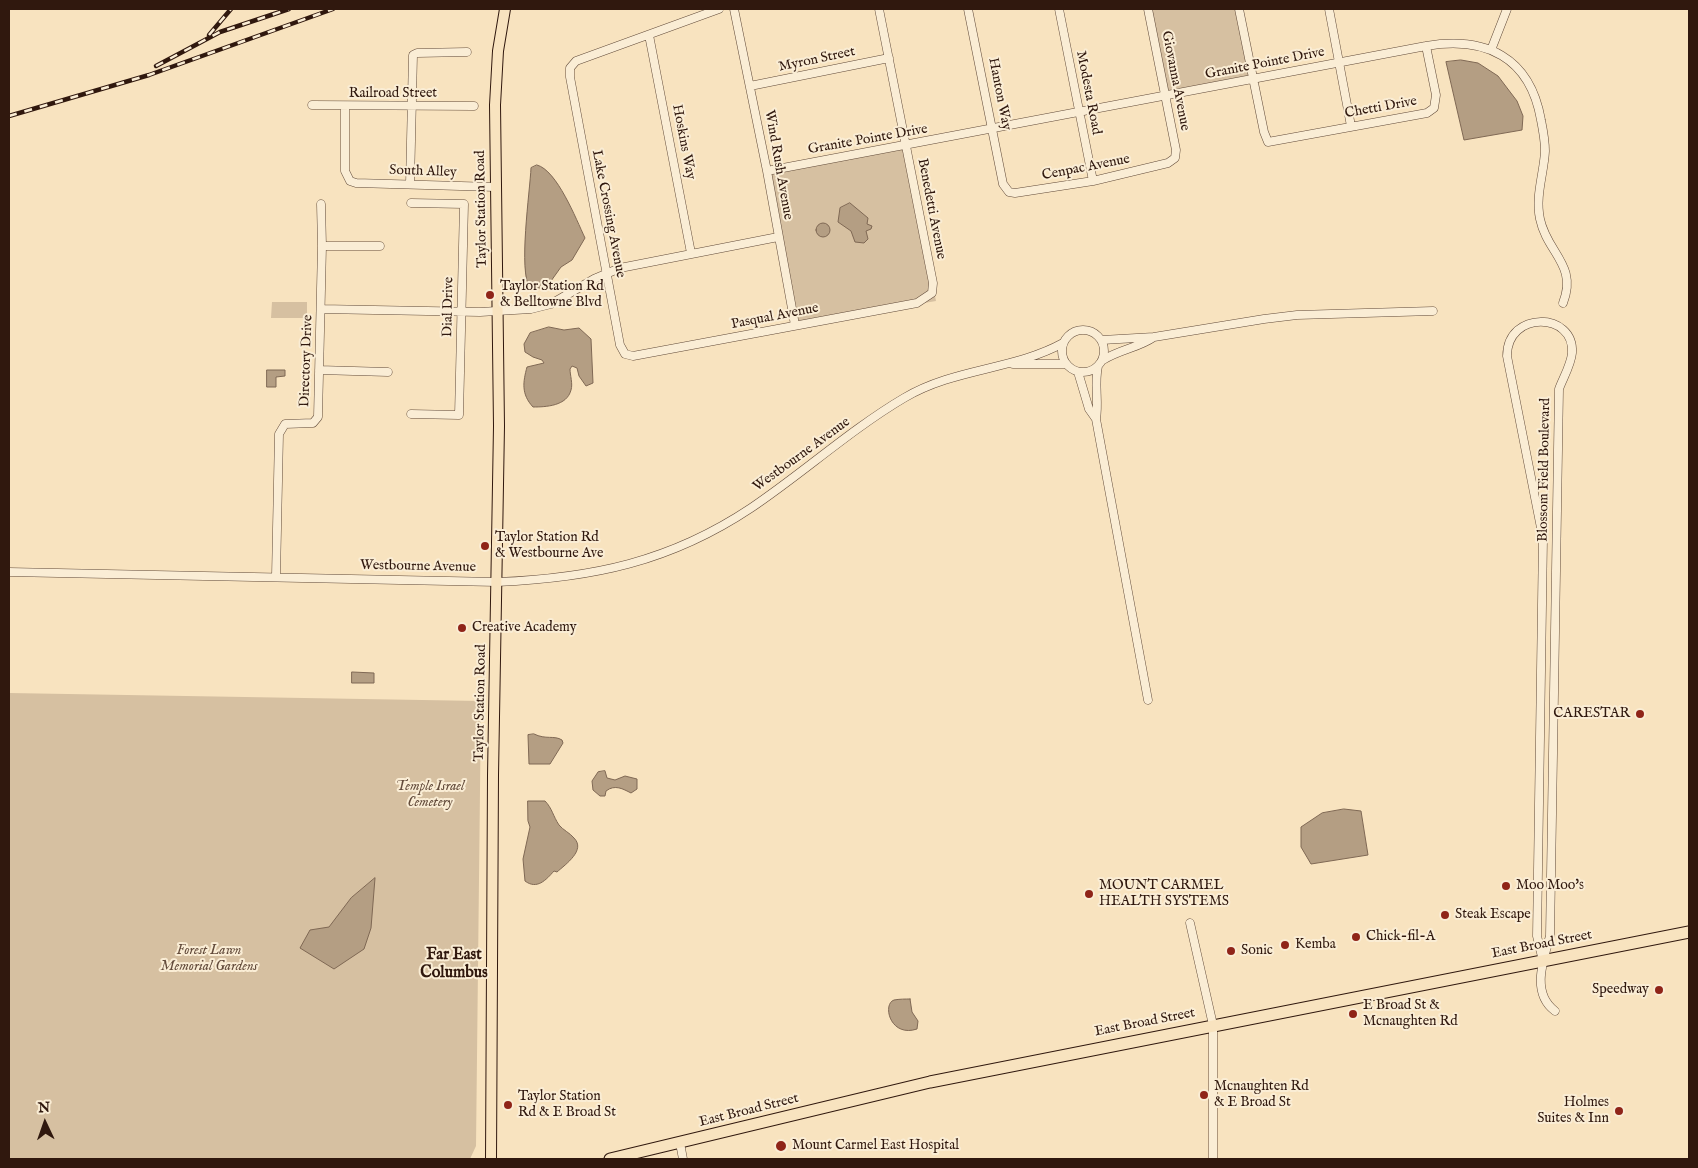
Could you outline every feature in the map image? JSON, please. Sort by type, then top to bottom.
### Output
[{"type":"highway","name":"East Broad Street","points":[[610,1159],[930,1082],[1689,932]]},
{"type":"main road","name":"Taylor Station Road","points":[[491,1159],[493,776],[497,582],[498,311],[495,187],[496,72],[505,9]]},
{"type":"street","points":[[649,35],[719,9]]},
{"type":"street","name":"Wind Rush Avenue","points":[[734,9],[767,171],[795,325]]},
{"type":"street","name":"Benedetti Avenue","points":[[879,9],[933,283],[929,297]]},
{"type":"street","name":"Hanton Way","points":[[968,9],[1003,184]]},
{"type":"street","name":"Modesta Road","points":[[1059,9],[1093,181]]},
{"type":"street","name":"Giovanna Avenue","points":[[1148,9],[1176,150],[1174,158]]},
{"type":"street","points":[[1239,9],[1254,78]]},
{"type":"street","points":[[1329,9],[1351,126]]},
{"type":"street","points":[[1490,50],[1508,9]]},
{"type":"street","name":"Lake Crossing Avenue","points":[[625,354],[620,345],[606,273],[570,77],[570,68],[576,61],[649,35]]},
{"type":"street","name":"Hoskins Way","points":[[649,35],[691,253]]},
{"type":"street","name":"Granite Pointe Drive","points":[[767,171],[1339,62],[1457,42],[1490,50],[1518,68],[1528,82],[1538,102],[1545,149],[1539,199],[1540,218],[1548,239],[1566,271],[1568,291],[1563,303]]},
{"type":"street","name":"Chetti Drive","points":[[1254,78],[1264,132],[1268,142],[1427,112],[1434,108],[1436,95],[1426,46]]},
{"type":"street","points":[[410,184],[414,55],[428,52],[467,52]]},
{"type":"street","name":"Myron Street","points":[[750,86],[889,58]]},
{"type":"street","name":"Railroad Street","points":[[312,105],[474,106]]},
{"type":"street","name":"South Alley","points":[[345,106],[346,171],[350,181],[356,183],[495,187]]},
{"type":"street","name":"Cenpac Avenue","points":[[1003,184],[1009,192],[1015,193],[1093,181],[1168,163],[1174,158]]},
{"type":"street","name":"Dial Drive","points":[[411,203],[464,204],[459,415],[411,414]]},
{"type":"street","name":"Directory Drive","points":[[276,576],[279,434],[285,424],[310,424],[316,421],[321,309],[322,246],[320,204]]},
{"type":"street","points":[[321,309],[462,312],[531,309],[551,304],[606,273],[620,268],[778,237]]},
{"type":"street","points":[[322,246],[380,246]]},
{"type":"street","name":"Pasqual Avenue","points":[[625,354],[644,356],[795,325],[917,303],[929,297]]},
{"type":"street","points":[[1102,340],[1154,337],[1297,315],[1433,312]]},
{"type":"street","name":"Blossom Field Boulevard","points":[[1538,321],[1556,325],[1567,334],[1572,352],[1559,389],[1550,936],[1542,961],[1536,936],[1543,538],[1507,356],[1507,346],[1515,332],[1524,325],[1538,321]]},
{"type":"street","points":[[1148,700],[1096,419],[1098,408],[1095,378],[1101,363],[1105,353],[1102,340],[1092,331],[1078,330],[1067,338],[1064,343],[1063,357],[1066,364],[1078,372],[1086,372],[1101,363],[1119,350],[1144,344],[1154,337]]},
{"type":"street","name":"Westbourne Avenue","points":[[1011,364],[1042,355],[1064,343]]},
{"type":"street","name":"Westbourne Avenue","points":[[9,572],[497,582],[549,580],[587,574],[631,565],[686,544],[751,508],[905,397],[936,383],[981,368],[1011,364],[1066,364]]},
{"type":"street","points":[[319,370],[388,372]]},
{"type":"street","points":[[1078,372],[1089,409],[1096,419]]},
{"type":"street","points":[[1190,923],[1213,1025],[1213,1159]]},
{"type":"street","points":[[1542,961],[1541,996],[1555,1011]]},
{"type":"street","points":[[680,1143],[683,1159]]},
{"type":"green space","points":[[1148,9],[1239,9],[1254,78],[1165,96]]},
{"type":"green space","points":[[906,146],[936,301],[795,325],[767,171]]},
{"type":"green space","points":[[272,302],[307,302],[307,318],[271,318]]},
{"type":"green space","name":"Forest Lawn Memorial Gardens","points":[[9,693],[481,701],[476,1146],[470,1159],[9,1159]]},
{"type":"shaded area","points":[[1461,60],[1478,63],[1498,76],[1517,101],[1523,116],[1522,130],[1464,140],[1446,62]]},
{"type":"shaded area","points":[[537,165],[552,176],[559,185],[585,238],[572,260],[561,267],[546,288],[530,288],[525,266],[531,168]]},
{"type":"shaded area","points":[[850,203],[868,218],[867,224],[872,226],[871,229],[866,231],[868,239],[864,243],[855,242],[851,231],[838,222],[840,208]]},
{"type":"shaded area","points":[[820,223],[826,223],[830,230],[826,237],[820,237],[816,233],[816,227]]},
{"type":"shaded area","points":[[549,327],[564,330],[579,328],[591,339],[593,383],[586,386],[579,376],[577,368],[572,366],[570,369],[572,388],[569,395],[561,402],[555,404],[533,407],[526,397],[524,388],[527,367],[544,363],[542,360],[525,352],[524,344],[530,333]]},
{"type":"shaded area","points":[[267,370],[285,370],[285,376],[276,377],[276,387],[267,387]]},
{"type":"shaded area","points":[[352,672],[374,673],[374,683],[352,683]]},
{"type":"shaded area","points":[[534,734],[562,740],[563,743],[550,764],[529,764],[528,735]]},
{"type":"shaded area","points":[[605,771],[607,778],[615,780],[625,776],[637,779],[637,789],[631,793],[619,788],[613,788],[606,791],[605,796],[600,796],[593,790],[592,781],[598,772]]},
{"type":"shaded area","points":[[528,801],[545,801],[559,825],[574,838],[578,847],[565,865],[537,884],[529,884],[525,881],[523,859],[530,827],[528,821]]},
{"type":"shaded area","points":[[1344,809],[1361,811],[1368,855],[1311,864],[1301,847],[1301,827],[1322,813]]},
{"type":"shaded area","points":[[375,878],[371,928],[364,949],[334,969],[300,948],[310,930],[329,927],[351,898]]},
{"type":"shaded area","points":[[910,999],[912,1012],[918,1021],[917,1029],[908,1031],[900,1029],[895,1025],[889,1013],[889,1007],[890,1003],[894,1000]]},
{"type":"railway","points":[[209,35],[231,9]]},
{"type":"railway","points":[[156,66],[220,32],[289,9]]},
{"type":"railway","points":[[9,116],[149,75],[333,9]]},
{"type":"place","name":"Taylor Station Rd & Belltowne Blvd","points":[[490,295]]},
{"type":"place","name":"Taylor Station Rd & Westbourne Ave","points":[[485,546]]},
{"type":"place","name":"Creative Academy","points":[[462,628]]},
{"type":"place","name":"CARESTAR","points":[[1640,714]]},
{"type":"place","name":"Moo Moo's","points":[[1506,886]]},
{"type":"place","name":"MOUNT CARMEL HEALTH SYSTEMS","points":[[1089,894]]},
{"type":"place","name":"Steak Escape","points":[[1445,915]]},
{"type":"place","name":"Chick-fil-A","points":[[1356,937]]},
{"type":"place","name":"Kemba","points":[[1285,945]]},
{"type":"place","name":"Sonic","points":[[1231,951]]},
{"type":"place","name":"Speedway","points":[[1659,990]]},
{"type":"place","name":"E Broad St & Mcnaughten Rd","points":[[1353,1014]]},
{"type":"place","name":"Mcnaughten Rd & E Broad St","points":[[1204,1095]]},
{"type":"place","name":"Taylor Station Rd & E Broad St","points":[[508,1105]]},
{"type":"place","name":"Holmes Suites & Inn","points":[[1619,1111]]},
{"type":"place","name":"Mount Carmel East Hospital","points":[[781,1146]]},
{"type":"district","name":"Far East Columbus","points":[[454,965]]},
{"type":"park label","name":"Temple Israel Cemetery","points":[[430,796]]}]
